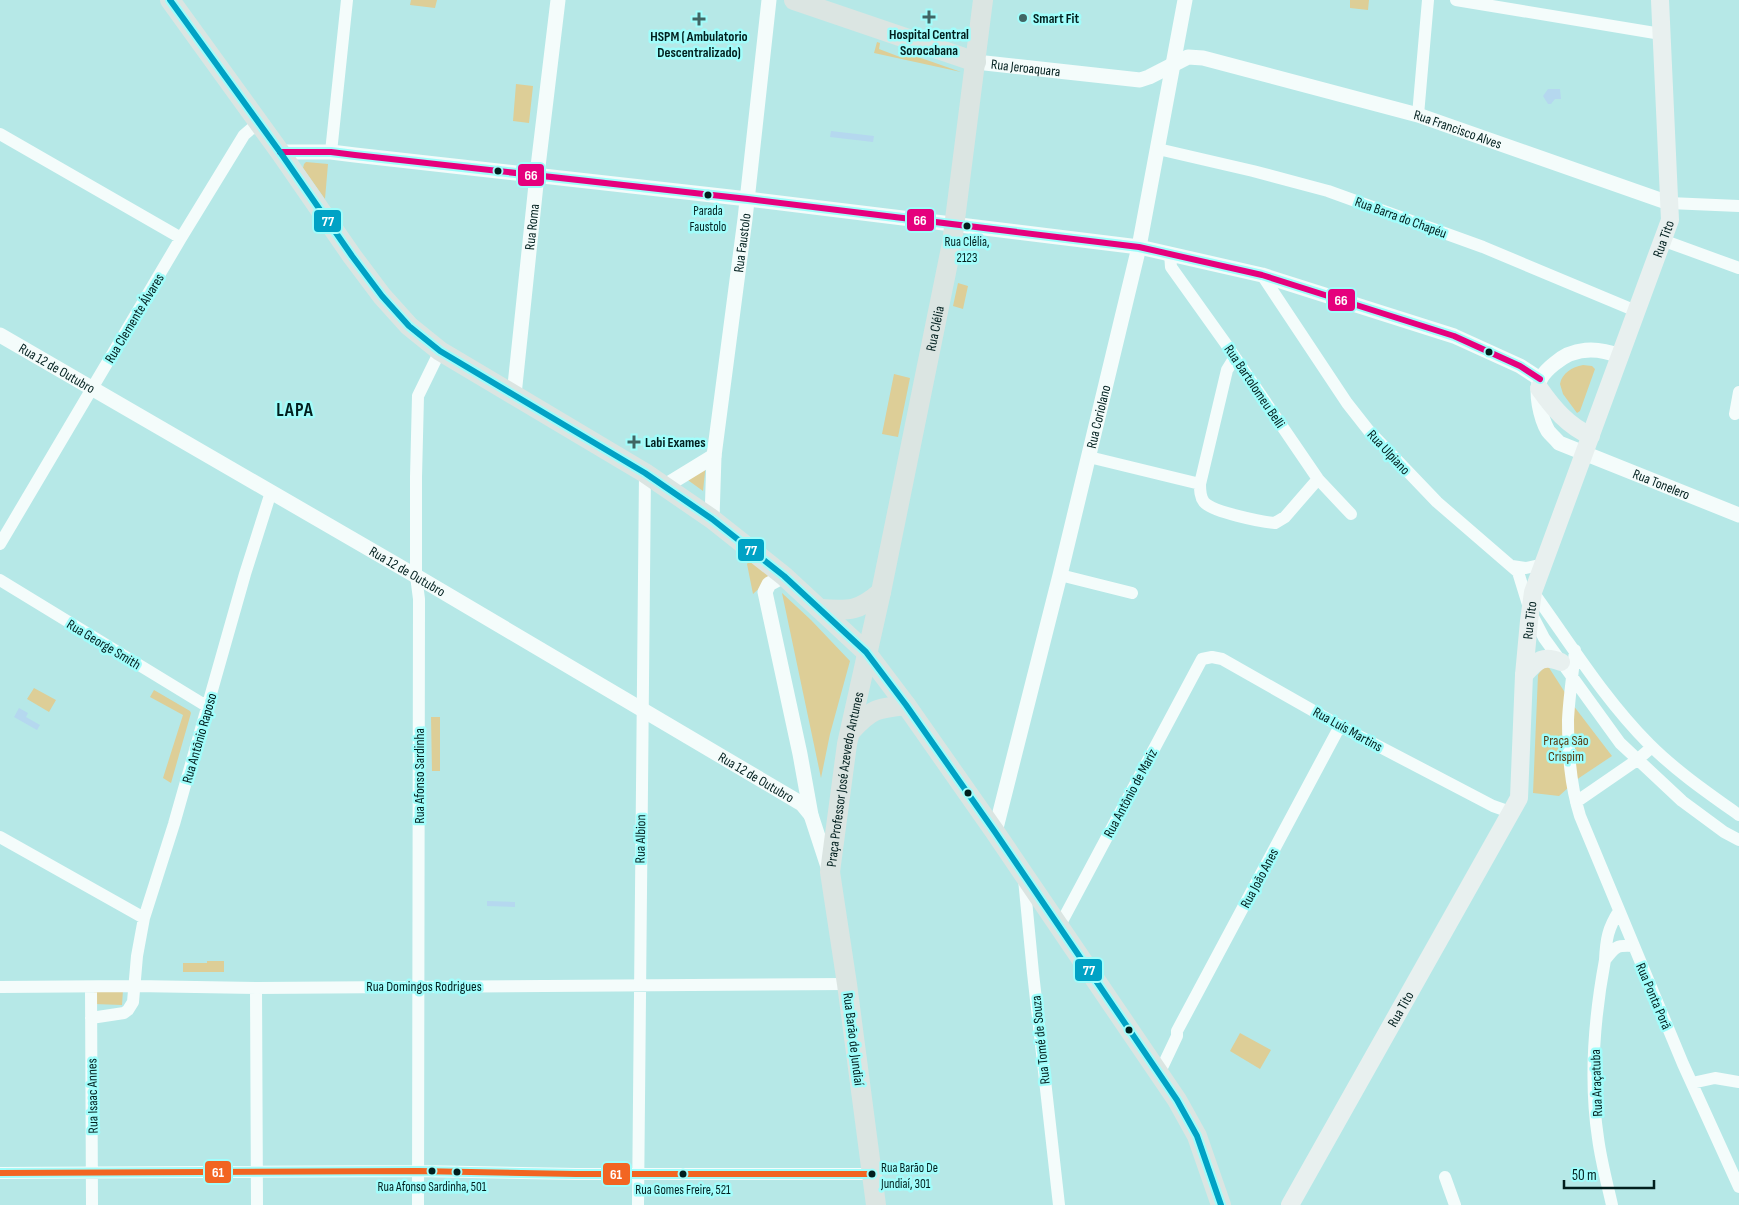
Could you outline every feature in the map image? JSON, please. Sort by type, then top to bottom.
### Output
[{"type":"main road","points":[[170,0],[382,296],[409,326],[440,352],[645,473],[712,519],[784,576],[866,652],[906,705],[995,832],[1177,1100],[1197,1136],[1221,1205]]},
{"type":"main road","name":"Rua Jeroaquara","points":[[794,0],[976,62]]},
{"type":"main road","name":"Rua Clélia","points":[[866,652],[881,592],[954,225],[983,0]]},
{"type":"main road","name":"Rua Tito","points":[[1290,1205],[1519,798],[1524,675],[1533,592],[1670,220],[1660,0]]},
{"type":"main road","points":[[1540,383],[1554,410],[1582,432],[1591,436]]},
{"type":"main road","points":[[821,610],[857,608],[881,592]]},
{"type":"main road","name":"Praça Professor José Azevedo Antunes","points":[[830,872],[839,800],[866,652]]},
{"type":"main road","points":[[1524,675],[1542,659],[1568,656]]},
{"type":"main road","points":[[851,731],[871,712],[886,707],[906,705]]},
{"type":"main road","name":"Rua Barão de Jundiaí","points":[[830,872],[848,984],[876,1205]]},
{"type":"street","points":[[331,152],[347,0]]},
{"type":"street","name":"Rua Roma","points":[[514,394],[558,0]]},
{"type":"street","name":"Rua Faustolo","points":[[712,519],[714,456],[748,199],[769,0]]},
{"type":"street","name":"Rua Coriolano","points":[[995,832],[1060,575],[1139,247],[1185,0]]},
{"type":"street","points":[[1418,115],[1428,0]]},
{"type":"street","points":[[1456,0],[1661,34]]},
{"type":"street","name":"Rua Francisco Alves","points":[[1174,65],[1188,57],[1203,58],[1418,115],[1669,203],[1739,206]]},
{"type":"street","name":"Rua Jeroaquara","points":[[976,62],[1140,80],[1149,78],[1174,65]]},
{"type":"street","name":"Rua Clemente Álvares","points":[[0,544],[244,135],[251,129],[262,126]]},
{"type":"street","points":[[0,134],[181,238]]},
{"type":"street","name":"Rua Barra do Chapéu","points":[[1158,149],[1328,191],[1483,247],[1636,312]]},
{"type":"street","points":[[280,152],[331,152],[748,199],[1139,247],[1262,275],[1454,336],[1520,366],[1540,383],[1548,368],[1562,357],[1574,352],[1597,350],[1607,351],[1620,356]]},
{"type":"street","points":[[1662,240],[1739,268]]},
{"type":"street","name":"Rua Bartolomeu Belli","points":[[1170,253],[1171,267],[1318,479],[1351,514]]},
{"type":"street","name":"Rua Ulpiano","points":[[1262,275],[1347,403],[1369,431],[1437,502],[1512,566],[1520,576],[1530,611]]},
{"type":"street","name":"Rua 12 de Outubro","points":[[0,335],[416,576],[802,804],[811,814]]},
{"type":"street","name":"Rua Afonso Sardinha","points":[[418,1205],[419,599],[416,576],[416,477],[418,396],[440,352]]},
{"type":"street","points":[[1235,357],[1227,370],[1200,484],[1202,498],[1210,507],[1275,523],[1285,517],[1318,479]]},
{"type":"street","name":"Rua Tonelero","points":[[1540,383],[1538,402],[1548,431],[1559,442],[1739,515]]},
{"type":"street","points":[[1735,414],[1739,392]]},
{"type":"street","points":[[665,486],[714,456]]},
{"type":"street","points":[[1089,456],[1200,484]]},
{"type":"street","name":"Rua Albion","points":[[638,1205],[645,473]]},
{"type":"street","name":"Rua Antônio Raposo","points":[[91,1018],[118,1014],[128,1010],[133,1002],[144,918],[271,492]]},
{"type":"street","points":[[1512,566],[1526,568],[1544,564]]},
{"type":"street","points":[[1060,575],[1132,593]]},
{"type":"street","name":"Praça Professor José Azevedo Antunes","points":[[784,576],[769,584],[765,592],[811,814],[830,872]]},
{"type":"street","name":"Rua George Smith","points":[[0,580],[208,707]]},
{"type":"street","points":[[1533,592],[1568,656],[1573,679],[1568,719],[1568,748],[1570,775],[1576,802],[1637,760],[1652,747]]},
{"type":"street","points":[[1530,611],[1544,638],[1568,656],[1652,747],[1696,784],[1738,814],[1724,832]]},
{"type":"street","points":[[1568,656],[1573,679],[1620,743],[1682,801],[1724,832],[1739,840]]},
{"type":"street","name":"Rua Luís Martins","points":[[1202,659],[1212,657],[1222,659],[1340,726],[1493,806],[1508,816]]},
{"type":"street","name":"Rua Antônio de Mariz","points":[[1059,927],[1202,659]]},
{"type":"street","name":"Rua João Anes","points":[[1156,1069],[1172,1033],[1177,1031],[1340,726]]},
{"type":"street","points":[[1682,801],[1696,784]]},
{"type":"street","name":"Rua Ponta Porã","points":[[1576,802],[1580,817],[1692,1083],[1739,1186]]},
{"type":"street","points":[[0,836],[144,918]]},
{"type":"street","name":"Rua Tomé de Souza","points":[[1024,874],[1058,1205]]},
{"type":"street","name":"Rua Araçatuba","points":[[1612,1205],[1598,1136],[1593,1077],[1594,1038],[1606,940],[1610,925],[1619,911]]},
{"type":"street","points":[[1605,960],[1614,948],[1621,945],[1634,946]]},
{"type":"street","name":"Rua Domingos Rodrigues","points":[[0,987],[135,986],[256,988],[848,984]]},
{"type":"street","name":"Rua Isaac Annes","points":[[90,987],[92,1205]]},
{"type":"street","points":[[256,988],[257,1205]]},
{"type":"street","points":[[1692,1083],[1714,1078],[1739,1082]]},
{"type":"street","points":[[0,1173],[418,1171],[638,1174],[872,1174]]},
{"type":"street","points":[[1446,1177],[1454,1205]]},
{"type":"green space","points":[[411,0],[437,0],[435,8],[410,5]]},
{"type":"green space","points":[[1350,0],[1369,0],[1368,10],[1350,8]]},
{"type":"green space","points":[[877,42],[880,43],[879,49],[900,57],[901,51],[961,72],[874,53]]},
{"type":"green space","points":[[516,84],[533,86],[529,123],[513,121]]},
{"type":"green space","points":[[306,162],[328,164],[325,199],[303,168]]},
{"type":"green space","points":[[958,283],[968,286],[963,309],[953,306]]},
{"type":"green space","points":[[1583,365],[1592,366],[1595,369],[1580,411],[1577,413],[1563,394],[1560,384],[1568,371]]},
{"type":"green space","points":[[894,374],[910,378],[898,437],[882,434]]},
{"type":"green space","points":[[706,463],[703,491],[685,478]]},
{"type":"green space","points":[[750,560],[769,574],[769,579],[753,594],[747,564]]},
{"type":"green space","points":[[782,593],[850,661],[830,734],[821,778]]},
{"type":"green space","name":"Praça São Crispim","points":[[1546,663],[1573,705],[1612,756],[1579,778],[1559,796],[1533,793],[1538,675]]},
{"type":"green space","points":[[34,688],[56,700],[49,712],[27,699]]},
{"type":"green space","points":[[154,690],[191,713],[171,783],[163,778],[183,715],[150,697]]},
{"type":"green space","points":[[431,717],[440,717],[440,771],[432,771]]},
{"type":"green space","points":[[207,961],[224,961],[224,972],[183,972],[183,963],[207,963]]},
{"type":"green space","points":[[94,990],[123,990],[122,1005],[94,1004]]},
{"type":"green space","points":[[1240,1033],[1271,1050],[1260,1069],[1230,1051]]},
{"type":"water","points":[[1548,89],[1560,89],[1561,99],[1555,99],[1551,104],[1548,104],[1543,96]]},
{"type":"water","points":[[831,131],[874,136],[873,142],[830,137]]},
{"type":"water","points":[[19,708],[28,713],[26,717],[40,725],[37,730],[14,717]]},
{"type":"water","points":[[487,901],[515,902],[515,907],[487,906]]},
{"type":"transit line","name":"77","points":[[170,0],[280,152],[352,256],[382,296],[409,326],[440,351],[645,473],[712,519],[784,576],[866,652],[906,705],[995,832],[1177,1100],[1197,1136],[1221,1205]]},
{"type":"transit line","name":"66","points":[[280,152],[331,152],[748,199],[1139,247],[1262,275],[1454,336],[1520,366],[1540,379]]},
{"type":"transit line","name":"61","points":[[0,1173],[418,1171],[576,1174],[872,1174]]},
{"type":"place","name":"Hospital Central Sorocabana","points":[[929,17]]},
{"type":"place","name":"Smart Fit","points":[[1023,18]]},
{"type":"place","name":"HSPM ( Ambulatorio Descentralizado)","points":[[699,19]]},
{"type":"place","name":"Parada Faustolo","points":[[708,195]]},
{"type":"place","name":"Rua Clélia, 2123","points":[[967,226]]},
{"type":"place","name":"Labi Exames","points":[[634,442]]},
{"type":"place","name":"Rua Afonso Sardinha, 501","points":[[432,1171]]},
{"type":"place","name":"Rua Gomes Freire, 521","points":[[683,1174]]},
{"type":"place","name":"Rua Barão De Jundiaí, 301","points":[[872,1174]]},
{"type":"district","name":"LAPA","points":[[295,409]]}]
